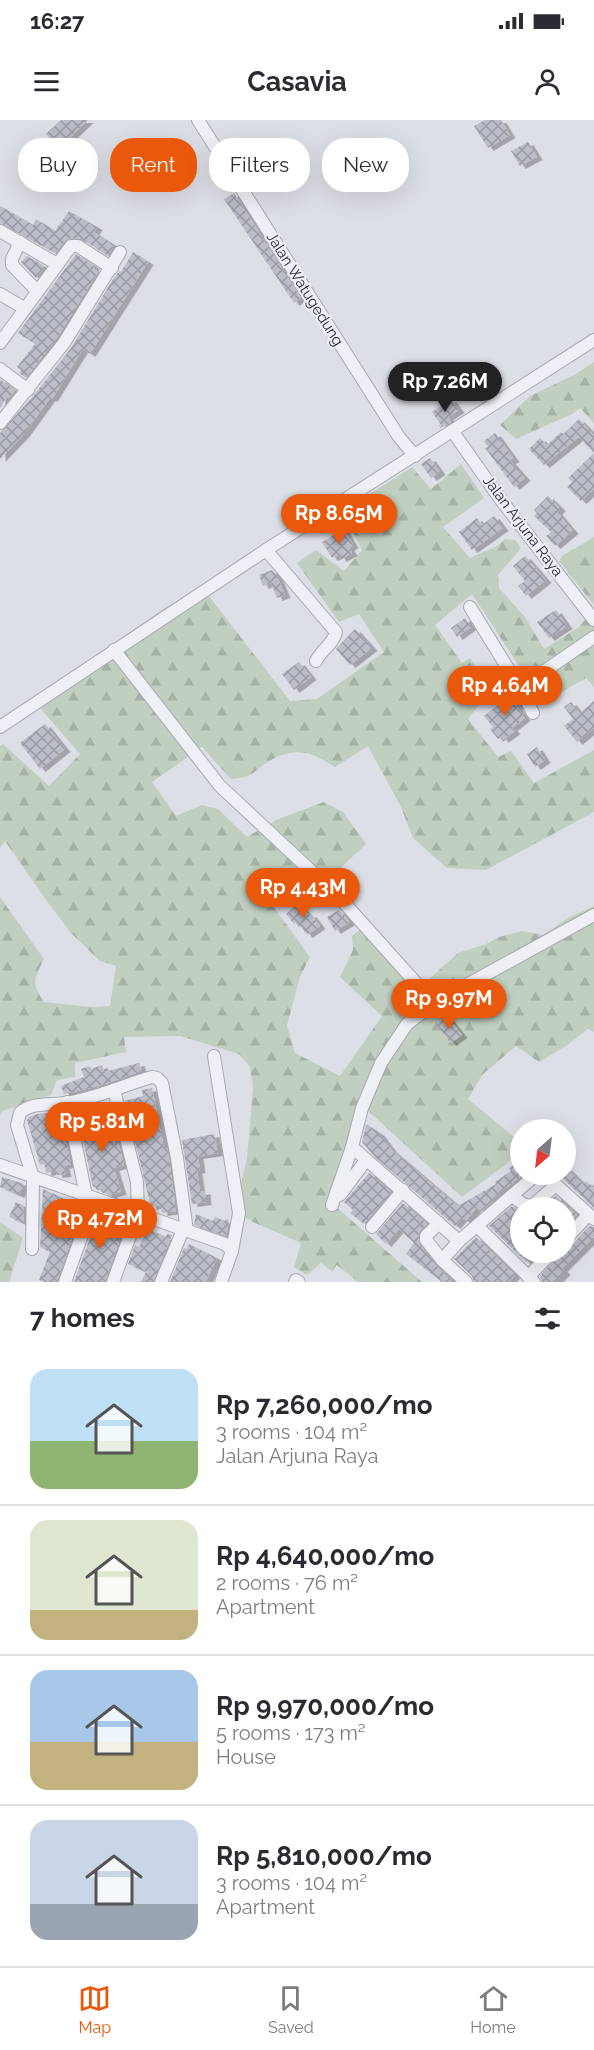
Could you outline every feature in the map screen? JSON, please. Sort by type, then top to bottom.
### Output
[{"type":"street","name":"Jalan Watugedung","points":[[198,120],[399,437],[415,456]]},
{"type":"street","points":[[0,231],[57,264]]},
{"type":"street","points":[[20,242],[12,263],[37,291]]},
{"type":"street","points":[[0,343],[69,247],[76,245],[112,268]]},
{"type":"street","points":[[0,423],[64,343],[120,252]]},
{"type":"street","points":[[0,294],[24,308]]},
{"type":"street","points":[[0,727],[266,550],[594,340]]},
{"type":"street","points":[[0,369],[28,390]]},
{"type":"street","name":"Jalan Arjuna Raya","points":[[453,432],[501,500],[594,620]]},
{"type":"street","points":[[266,550],[336,632],[335,638],[322,649],[316,661]]},
{"type":"street","points":[[470,607],[533,713]]},
{"type":"street","points":[[520,688],[594,637]]},
{"type":"street","points":[[114,650],[220,786],[338,896],[434,1003]]},
{"type":"street","points":[[366,1160],[332,1205],[352,1147],[362,1108],[381,1063],[407,1024],[434,1003],[594,915]]},
{"type":"street","points":[[214,1056],[239,1213],[232,1251],[220,1282]]},
{"type":"street","points":[[32,1249],[33,1178],[17,1125],[18,1117],[27,1108],[67,1102],[152,1077],[158,1078],[162,1083],[177,1158],[185,1231],[161,1282]]},
{"type":"street","points":[[113,1282],[138,1214],[136,1182],[114,1090]]},
{"type":"street","points":[[65,1282],[90,1198],[67,1102]]},
{"type":"street","points":[[352,1147],[459,1241]]},
{"type":"street","points":[[0,1165],[225,1244],[232,1251]]},
{"type":"street","points":[[442,1260],[459,1241],[524,1185]]},
{"type":"street","points":[[512,1196],[523,1204],[532,1206],[556,1185],[591,1217],[576,1230]]},
{"type":"street","points":[[372,1227],[403,1190]]},
{"type":"street","points":[[439,1223],[426,1236],[426,1240],[442,1260],[466,1282]]},
{"type":"street","points":[[477,1226],[531,1280],[544,1263]]},
{"type":"green space","points":[[594,362],[594,423],[580,408],[572,414],[516,439],[500,425],[530,396],[576,374]]},
{"type":"green space","points":[[461,464],[484,498],[443,527],[470,558],[497,546],[505,539],[515,540],[521,548],[498,575],[499,588],[525,617],[544,649],[579,627],[594,609],[594,687],[586,678],[543,703],[472,594],[435,625],[462,663],[470,658],[492,688],[468,719],[498,757],[511,751],[534,783],[594,750],[594,812],[486,870],[447,868],[413,838],[401,807],[368,746],[335,767],[320,758],[298,752],[282,755],[251,774],[231,779],[202,747],[152,782],[176,816],[202,805],[218,809],[247,837],[278,819],[324,802],[343,812],[366,844],[330,878],[322,870],[273,906],[310,957],[300,977],[287,1025],[295,1053],[340,1076],[382,1016],[340,977],[353,950],[352,936],[361,929],[417,990],[458,953],[499,937],[522,931],[543,935],[568,918],[594,906],[594,1032],[588,1029],[566,1046],[539,1062],[516,1046],[482,1075],[468,1099],[510,1134],[510,1160],[505,1165],[462,1197],[365,1108],[355,1113],[327,1199],[422,1282],[358,1282],[337,1265],[332,1271],[321,1263],[307,1275],[294,1267],[301,1243],[253,1222],[235,1211],[247,1158],[253,1089],[250,1067],[239,1054],[180,1036],[124,1037],[126,1052],[75,1063],[75,1077],[57,1080],[51,1095],[3,1111],[0,1115],[0,897],[44,959],[35,981],[44,1002],[91,1007],[110,1006],[116,966],[100,961],[71,933],[5,841],[0,848],[0,746],[3,744],[49,786],[80,754],[33,700],[163,609],[202,587],[290,701],[317,699],[384,652],[359,614],[339,622],[297,563],[316,550],[344,571],[362,550],[342,512],[412,467],[431,489]]},
{"type":"green space","points":[[594,537],[594,605],[559,561],[562,556]]},
{"type":"green space","points":[[0,1222],[23,1238],[9,1282],[0,1282]]},
{"type":"building","points":[[61,120],[88,120],[69,138],[50,138],[46,134]]},
{"type":"building","points":[[485,120],[501,120],[510,135],[488,148],[474,126]]},
{"type":"building","points":[[528,142],[537,157],[520,166],[511,151]]},
{"type":"building","points":[[234,193],[301,298],[294,303],[224,199]]},
{"type":"building","points":[[0,206],[33,225],[36,219],[55,231],[69,211],[97,227],[94,232],[114,245],[108,256],[82,239],[70,238],[55,253],[0,223]]},
{"type":"building","points":[[133,252],[148,262],[90,354],[83,349],[52,399],[50,398],[24,434],[0,459],[0,433],[71,348],[115,276],[121,272]]},
{"type":"building","points":[[76,254],[94,266],[93,268],[98,272],[57,338],[26,378],[19,373],[21,370],[17,367],[35,344],[18,333]]},
{"type":"building","points":[[27,256],[45,267],[36,278],[21,262]]},
{"type":"building","points":[[0,379],[15,391],[9,398],[7,397],[0,408]]},
{"type":"building","points":[[451,399],[459,410],[448,417],[451,422],[441,428],[432,412]]},
{"type":"building","points":[[579,419],[594,435],[594,453],[579,437],[544,465],[529,449],[540,438],[547,445]]},
{"type":"building","points":[[495,433],[514,459],[510,461],[525,478],[514,487],[485,448],[488,447],[484,441]]},
{"type":"building","points":[[594,453],[594,489],[581,501],[567,487],[572,482],[568,478]]},
{"type":"building","points":[[430,458],[440,472],[431,478],[421,464]]},
{"type":"building","points":[[548,496],[560,508],[557,512],[573,531],[555,546],[546,536],[551,532],[534,516],[537,513],[534,510]]},
{"type":"building","points":[[494,516],[503,528],[472,550],[459,532],[477,518],[482,525]]},
{"type":"building","points":[[344,529],[353,545],[349,548],[352,553],[341,559],[339,555],[332,558],[322,542]]},
{"type":"building","points":[[525,556],[546,580],[526,596],[518,586],[525,581],[513,566]]},
{"type":"building","points":[[272,570],[285,595],[277,598],[271,583],[263,586],[259,575]]},
{"type":"building","points":[[556,610],[567,626],[549,638],[537,622]]},
{"type":"building","points":[[465,618],[471,627],[457,637],[451,628]]},
{"type":"building","points":[[355,629],[372,648],[350,665],[336,649]]},
{"type":"building","points":[[299,662],[311,677],[294,690],[282,674]]},
{"type":"building","points":[[513,693],[520,705],[517,707],[525,718],[512,728],[515,731],[503,740],[501,736],[498,739],[490,729],[493,727],[484,716]]},
{"type":"building","points":[[594,701],[594,728],[577,742],[564,726],[573,719],[564,707],[571,702],[580,713]]},
{"type":"building","points":[[45,724],[65,749],[40,769],[20,743]]},
{"type":"building","points":[[537,747],[545,760],[535,767],[527,754]]},
{"type":"building","points":[[298,903],[320,926],[307,935],[297,921],[294,924],[286,914]]},
{"type":"building","points":[[339,910],[350,922],[335,931],[327,917]]},
{"type":"building","points":[[447,1016],[462,1035],[451,1043],[436,1024]]},
{"type":"building","points":[[139,1063],[142,1071],[99,1086],[64,1094],[61,1086],[84,1077],[81,1069],[90,1066],[91,1069],[102,1065],[104,1072]]},
{"type":"building","points":[[152,1088],[164,1148],[167,1148],[176,1211],[162,1213],[161,1205],[151,1207],[125,1101],[143,1096],[142,1090]]},
{"type":"building","points":[[105,1111],[111,1135],[116,1133],[124,1165],[114,1168],[121,1192],[112,1194],[112,1196],[102,1192],[102,1189],[97,1190],[93,1187],[79,1121]]},
{"type":"building","points":[[59,1112],[71,1164],[64,1166],[66,1174],[57,1175],[56,1171],[46,1173],[45,1164],[40,1165],[27,1120],[37,1114]]},
{"type":"building","points":[[366,1124],[379,1133],[392,1150],[458,1206],[496,1184],[495,1182],[510,1172],[510,1185],[480,1212],[477,1207],[466,1221],[462,1218],[455,1226],[375,1157],[362,1142]]},
{"type":"building","points":[[214,1134],[218,1153],[198,1156],[200,1170],[197,1171],[200,1192],[205,1191],[206,1202],[192,1204],[182,1140]]},
{"type":"building","points":[[369,1173],[391,1192],[364,1224],[350,1213],[353,1210],[344,1202]]},
{"type":"building","points":[[2,1177],[24,1184],[19,1195],[0,1187]]},
{"type":"building","points":[[576,1177],[583,1184],[586,1181],[594,1188],[594,1208],[570,1185],[576,1185]]},
{"type":"building","points":[[43,1189],[76,1206],[71,1218],[78,1221],[57,1282],[39,1280],[50,1252],[40,1247]]},
{"type":"building","points":[[16,1202],[24,1206],[23,1223],[9,1217]]},
{"type":"building","points":[[403,1203],[427,1224],[418,1233],[420,1245],[454,1282],[442,1282],[406,1254],[414,1243],[399,1229],[386,1244],[376,1234]]},
{"type":"building","points":[[510,1208],[510,1246],[489,1226]]},
{"type":"building","points":[[99,1213],[109,1217],[108,1213],[124,1219],[115,1240],[119,1242],[105,1282],[74,1282]]},
{"type":"building","points":[[196,1214],[213,1221],[215,1217],[225,1221],[229,1220],[226,1236],[194,1225]]},
{"type":"building","points":[[589,1226],[594,1227],[594,1237],[576,1255],[576,1241]]},
{"type":"building","points":[[148,1229],[166,1237],[167,1234],[172,1235],[153,1282],[141,1282],[146,1272],[128,1264],[135,1245],[139,1247]]},
{"type":"building","points":[[476,1237],[515,1275],[509,1282],[474,1282],[472,1276],[454,1259]]},
{"type":"building","points":[[189,1244],[217,1258],[206,1282],[170,1282],[184,1248],[187,1249]]},
{"type":"building","points":[[551,1263],[568,1263],[562,1269],[565,1272],[555,1282],[542,1282],[540,1276]]}]
